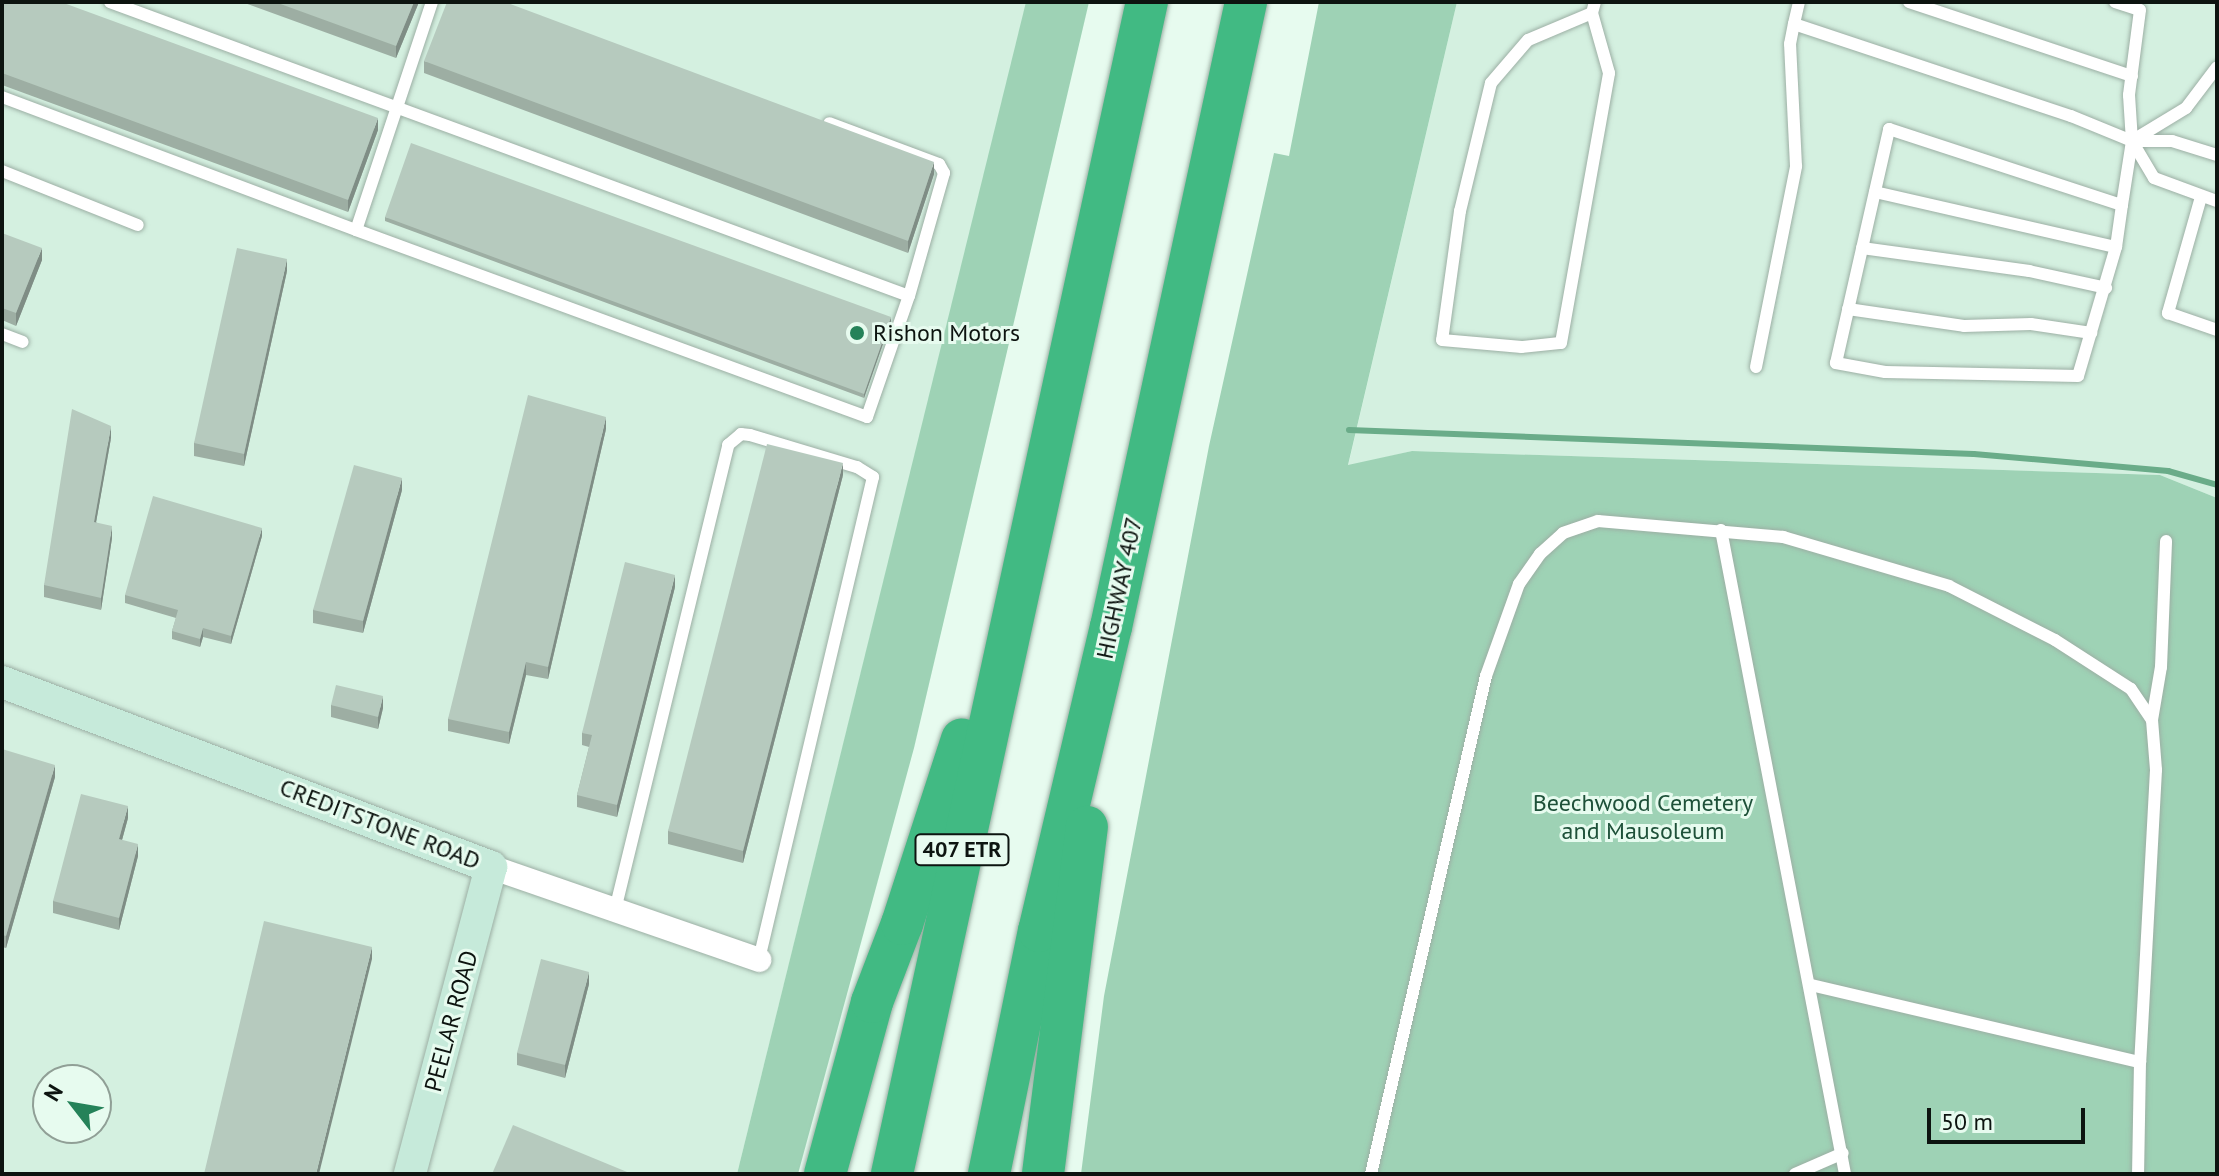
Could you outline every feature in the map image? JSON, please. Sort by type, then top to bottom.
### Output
[{"type":"highway","name":"407 ETR","points":[[892,1174],[1147,2]]},
{"type":"highway","name":"HIGHWAY 407","points":[[989,1174],[1039,931],[1111,627],[1246,2]]},
{"type":"highway","points":[[825,1174],[872,1002],[907,909],[1033,525]]},
{"type":"highway","points":[[1043,1174],[1111,627]]},
{"type":"street","name":"CREDITSTONE ROAD","points":[[2,682],[491,867],[759,960]]},
{"type":"street","name":"PEELAR ROAD","points":[[410,1174],[491,867]]},
{"type":"lane","points":[[110,2],[909,296]]},
{"type":"lane","points":[[356,230],[432,2]]},
{"type":"lane","points":[[1756,367],[1796,166],[1790,44],[1799,2]]},
{"type":"lane","points":[[1909,2],[2132,76]]},
{"type":"lane","points":[[2115,2],[2140,10],[2132,76],[2132,141],[2116,247],[2078,376],[1885,372],[1836,363],[1889,129],[2122,205]]},
{"type":"lane","points":[[1593,7],[1609,73],[1561,343],[1522,347],[1442,340],[1460,211],[1491,83],[1528,40],[1593,7]]},
{"type":"lane","points":[[1794,24],[2071,116],[2132,141],[2172,141],[2217,155]]},
{"type":"lane","points":[[2132,141],[2186,108],[2217,67]]},
{"type":"lane","points":[[2,97],[867,417],[909,296],[944,173],[939,164],[818,119]]},
{"type":"lane","points":[[2132,141],[2154,178],[2217,201]]},
{"type":"lane","points":[[2,171],[138,225]]},
{"type":"lane","points":[[1875,192],[2116,247]]},
{"type":"lane","points":[[2201,197],[2168,313],[2217,330]]},
{"type":"lane","points":[[1862,248],[2029,271],[2106,288]]},
{"type":"lane","points":[[1848,309],[1964,326],[2031,324],[2091,333]]},
{"type":"lane","points":[[2,334],[23,342]]},
{"type":"lane","points":[[615,910],[728,445],[741,434],[750,435],[857,467],[871,473],[871,485],[759,960]]},
{"type":"lane","points":[[1371,1174],[1486,676],[1519,584],[1540,554],[1563,533],[1598,521],[1783,537],[1949,586],[2055,640],[2131,689],[2152,720]]},
{"type":"lane","points":[[1721,530],[1845,1174]]},
{"type":"lane","points":[[2138,1174],[2140,1062],[2156,770],[2152,720],[2161,667],[2166,541]]},
{"type":"lane","points":[[1811,985],[2140,1062]]},
{"type":"lane","points":[[1795,1174],[1843,1153]]},
{"type":"shaded area","points":[[2,2],[1027,2],[737,1174],[2,1174]]},
{"type":"shaded area","points":[[1457,2],[2217,2],[2217,498],[2160,475],[1412,451],[1348,466]]},
{"type":"green space","points":[[1026,2],[1089,2],[914,748],[798,1174],[737,1174]]},
{"type":"green space","name":"Beechwood Cemetery and Mausoleum","points":[[1319,2],[1457,2],[1348,465],[1412,451],[2160,475],[2217,498],[2217,1174],[1081,1174],[1104,996],[1209,446],[1274,153],[1289,156]]},
{"type":"building","points":[[2,2],[61,2],[378,118],[348,200],[2,73]]},
{"type":"building","points":[[275,2],[414,2],[396,46]]},
{"type":"building","points":[[447,2],[505,2],[934,162],[908,241],[424,61]]},
{"type":"building","points":[[411,143],[891,317],[864,394],[385,217]]},
{"type":"building","points":[[2,233],[42,248],[16,313],[2,308]]},
{"type":"building","points":[[237,248],[287,259],[244,454],[194,443]]},
{"type":"building","points":[[528,395],[606,417],[548,667],[526,662],[509,732],[448,719]]},
{"type":"building","points":[[72,409],[111,426],[94,522],[112,526],[101,598],[44,585]]},
{"type":"building","points":[[767,444],[843,463],[743,851],[668,831]]},
{"type":"building","points":[[354,465],[402,478],[363,621],[313,610]]},
{"type":"building","points":[[153,496],[262,528],[231,636],[203,628],[200,639],[172,631],[178,610],[125,595]]},
{"type":"building","points":[[625,562],[675,575],[617,805],[577,795],[592,735],[582,733]]},
{"type":"building","points":[[336,685],[383,696],[378,717],[331,705]]},
{"type":"building","points":[[2,749],[55,765],[6,936],[2,935]]},
{"type":"building","points":[[81,794],[128,806],[119,839],[138,844],[119,918],[53,901]]},
{"type":"building","points":[[264,921],[372,947],[316,1174],[204,1174]]},
{"type":"building","points":[[541,959],[589,972],[565,1065],[517,1053]]},
{"type":"building","points":[[513,1125],[632,1174],[492,1174]]},
{"type":"waterway","points":[[1349,430],[1974,454],[2168,471],[2217,485]]},
{"type":"place","name":"Rishon Motors","points":[[857,333]]}]
